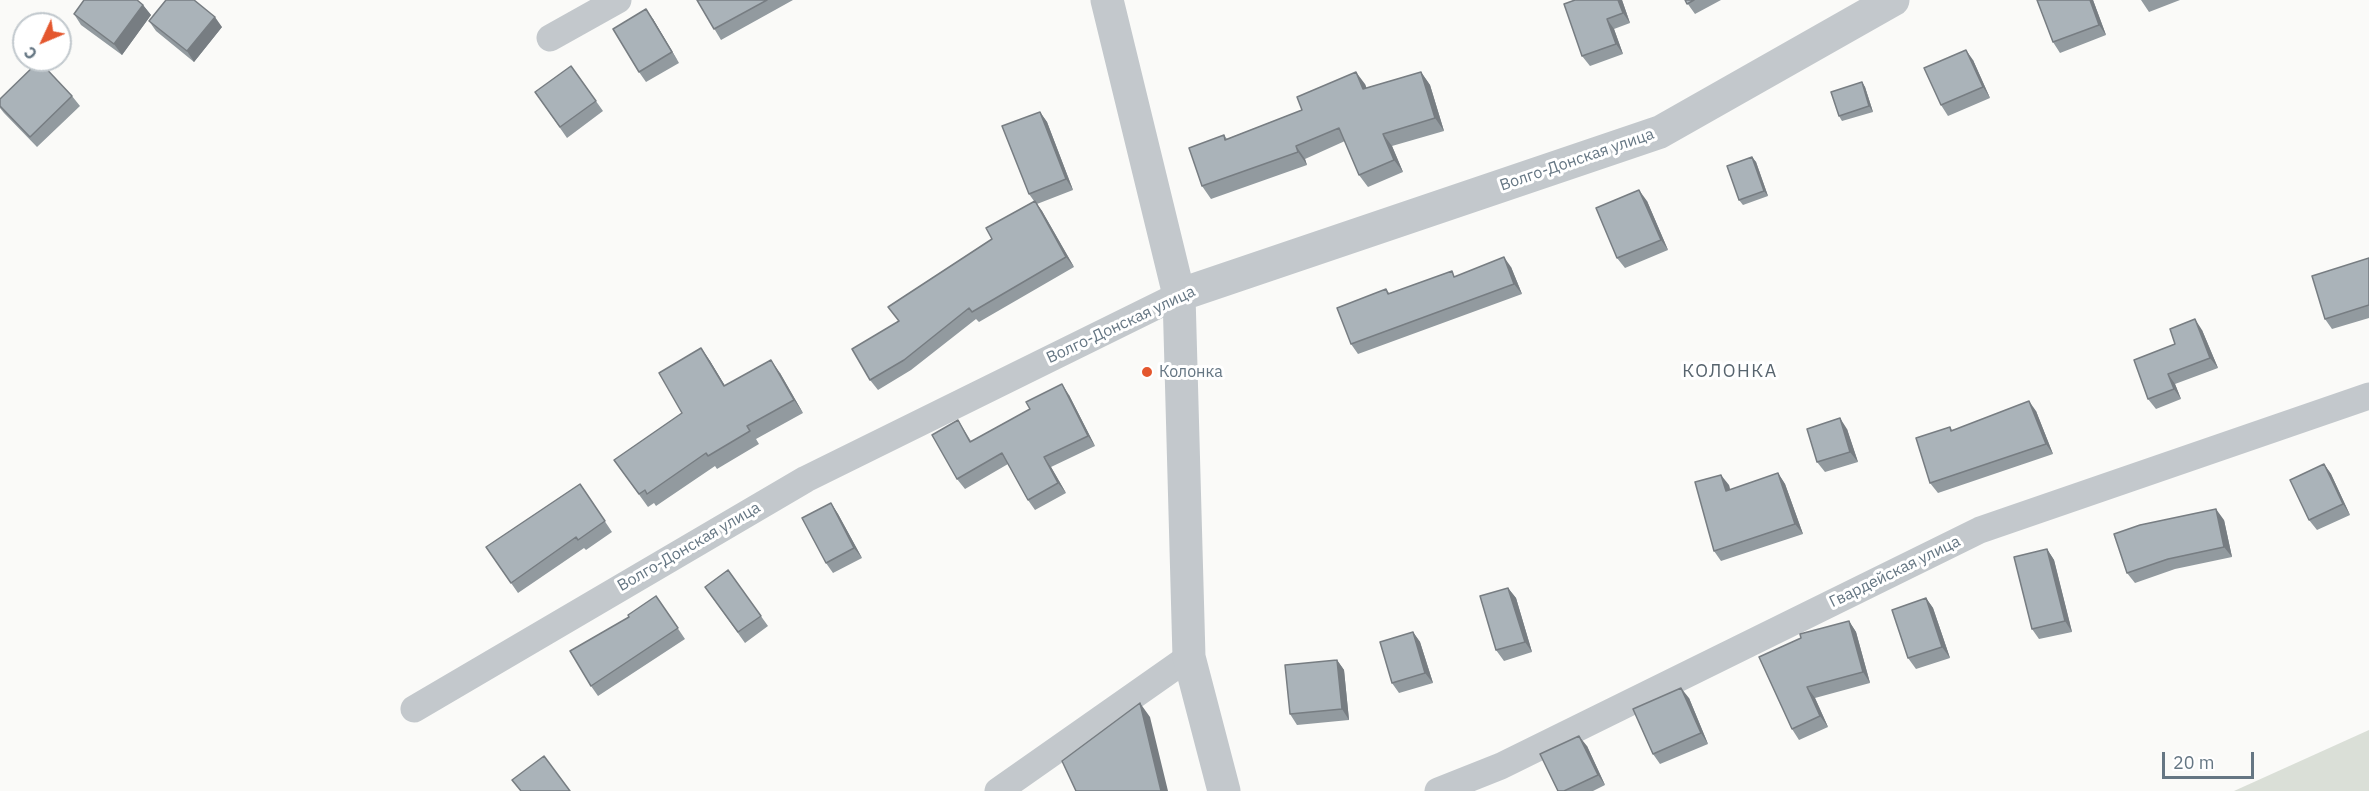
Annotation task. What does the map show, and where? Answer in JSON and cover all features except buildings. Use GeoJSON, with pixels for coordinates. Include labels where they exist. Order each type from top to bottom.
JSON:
{"type":"FeatureCollection","features":[{"type":"Feature","properties":{"kind":"street"},"geometry":{"type":"LineString","coordinates":[[550,38],[618,0]]}},
{"type":"Feature","properties":{"kind":"street"},"geometry":{"type":"LineString","coordinates":[[1107,0],[1179,295],[1189,657],[1224,791]]}},
{"type":"Feature","properties":{"kind":"street","name":"Волго-Донская улица"},"geometry":{"type":"LineString","coordinates":[[414,709],[806,479],[1179,295],[1660,132],[1893,0]]}},
{"type":"Feature","properties":{"kind":"street","name":"Гвардейская улица"},"geometry":{"type":"LineString","coordinates":[[1438,791],[1501,766],[1980,530],[2369,396]]}},
{"type":"Feature","properties":{"kind":"street"},"geometry":{"type":"LineString","coordinates":[[998,791],[1189,657]]}},
{"type":"Feature","properties":{"kind":"shaded area"},"geometry":{"type":"Polygon","coordinates":[[[2369,730],[2369,791],[2234,791],[2369,730]]]}},
{"type":"Feature","properties":{"kind":"place","name":"Колонка"},"geometry":{"type":"Point","coordinates":[1147,372]}},
{"type":"Feature","properties":{"kind":"district","name":"КОЛОНКА"},"geometry":{"type":"Point","coordinates":[1730,372]}}]}
